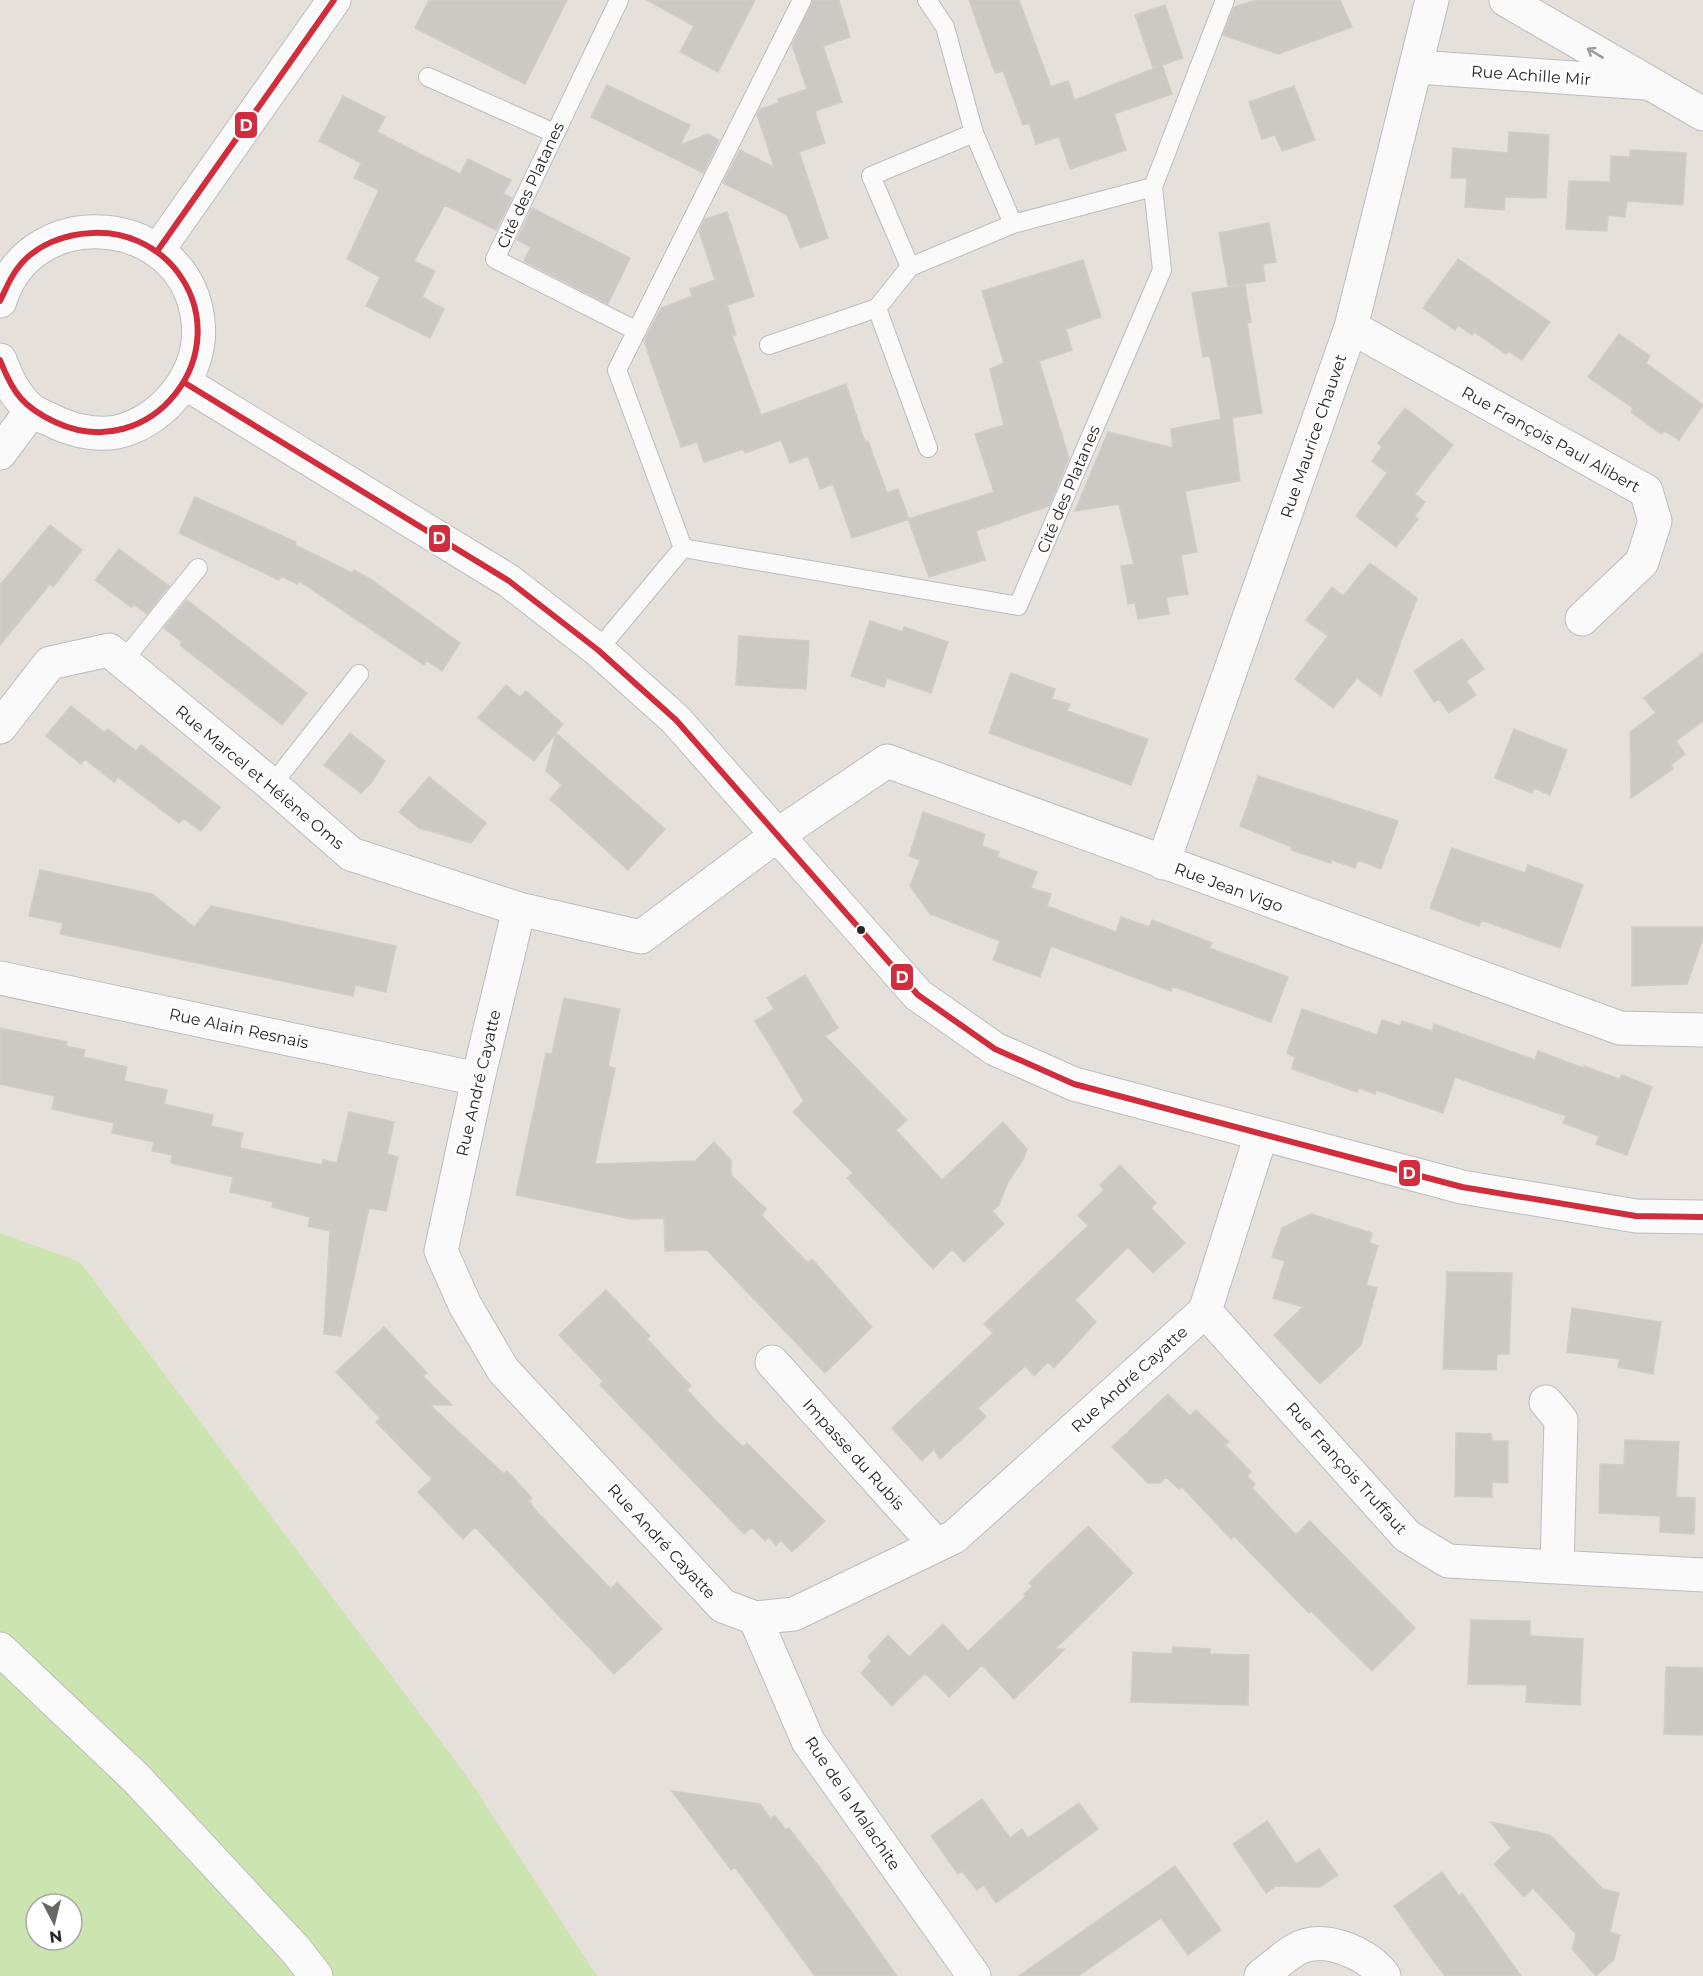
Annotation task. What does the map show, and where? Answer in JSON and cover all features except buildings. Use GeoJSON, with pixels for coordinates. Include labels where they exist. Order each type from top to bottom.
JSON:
{"type":"FeatureCollection","features":[{"type":"Feature","properties":{"kind":"street"},"geometry":{"type":"LineString","coordinates":[[158,250],[334,0]]}},
{"type":"Feature","properties":{"kind":"street","name":"Rue Maurice Chauvet"},"geometry":{"type":"LineString","coordinates":[[1163,863],[1351,327],[1432,0]]}},
{"type":"Feature","properties":{"kind":"street","name":"Rue Achille Mir"},"geometry":{"type":"LineString","coordinates":[[1506,0],[1645,83],[1703,114]]}},
{"type":"Feature","properties":{"kind":"street","name":"Rue Achille Mir"},"geometry":{"type":"LineString","coordinates":[[1417,67],[1645,83]]}},
{"type":"Feature","properties":{"kind":"street"},"geometry":{"type":"LineString","coordinates":[[0,360],[9,384],[32,411],[71,430],[116,432],[154,416],[185,384],[195,358],[198,321],[185,280],[158,250],[124,233],[78,231],[33,251],[1,292]]}},
{"type":"Feature","properties":{"kind":"street","name":"Rue François Paul Alibert"},"geometry":{"type":"LineString","coordinates":[[1351,327],[1646,491],[1655,521],[1642,562],[1582,619]]}},
{"type":"Feature","properties":{"kind":"street"},"geometry":{"type":"LineString","coordinates":[[185,384],[509,580],[598,650],[676,720],[918,995],[994,1049],[1074,1084],[1462,1187],[1636,1216],[1703,1217]]}},
{"type":"Feature","properties":{"kind":"street"},"geometry":{"type":"LineString","coordinates":[[0,453],[32,411]]}},
{"type":"Feature","properties":{"kind":"street","name":"Rue Marcel et Hélène Oms"},"geometry":{"type":"LineString","coordinates":[[0,727],[50,663],[109,650],[272,785],[351,854],[519,909],[641,937],[776,836]]}},
{"type":"Feature","properties":{"kind":"street","name":"Rue Jean Vigo"},"geometry":{"type":"LineString","coordinates":[[776,836],[887,761],[1620,1028],[1703,1030]]}},
{"type":"Feature","properties":{"kind":"street","name":"Rue André Cayatte"},"geometry":{"type":"LineString","coordinates":[[519,909],[477,1079],[441,1251],[465,1305],[503,1370],[723,1606],[755,1618],[794,1614],[954,1537],[1205,1311]]}},
{"type":"Feature","properties":{"kind":"street","name":"Rue Alain Resnais"},"geometry":{"type":"LineString","coordinates":[[0,978],[477,1079]]}},
{"type":"Feature","properties":{"kind":"street"},"geometry":{"type":"LineString","coordinates":[[1205,1311],[1261,1135]]}},
{"type":"Feature","properties":{"kind":"street","name":"Rue François Truffaut"},"geometry":{"type":"LineString","coordinates":[[1205,1311],[1407,1536],[1448,1561],[1703,1575]]}},
{"type":"Feature","properties":{"kind":"street","name":"Impasse du Rubis"},"geometry":{"type":"LineString","coordinates":[[772,1362],[936,1545]]}},
{"type":"Feature","properties":{"kind":"street"},"geometry":{"type":"LineString","coordinates":[[1546,1402],[1561,1420],[1557,1566]]}},
{"type":"Feature","properties":{"kind":"street","name":"Rue de la Malachite"},"geometry":{"type":"LineString","coordinates":[[755,1618],[808,1741],[974,1976]]}},
{"type":"Feature","properties":{"kind":"street"},"geometry":{"type":"LineString","coordinates":[[0,1649],[136,1779],[295,1948],[316,1976]]}},
{"type":"Feature","properties":{"kind":"street"},"geometry":{"type":"LineString","coordinates":[[1261,1976],[1304,1946],[1336,1945],[1374,1962],[1384,1976]]}},
{"type":"Feature","properties":{"kind":"lane","name":"Cité des Platanes"},"geometry":{"type":"LineString","coordinates":[[619,0],[495,259],[637,331]]}},
{"type":"Feature","properties":{"kind":"lane"},"geometry":{"type":"LineString","coordinates":[[598,650],[683,548],[617,370],[802,0]]}},
{"type":"Feature","properties":{"kind":"lane"},"geometry":{"type":"LineString","coordinates":[[927,0],[945,27],[974,133],[1013,224]]}},
{"type":"Feature","properties":{"kind":"lane"},"geometry":{"type":"LineString","coordinates":[[769,345],[877,308],[910,267],[1013,224],[1153,187],[1225,0]]}},
{"type":"Feature","properties":{"kind":"lane"},"geometry":{"type":"LineString","coordinates":[[428,77],[554,133]]}},
{"type":"Feature","properties":{"kind":"lane"},"geometry":{"type":"LineString","coordinates":[[910,267],[871,176],[974,133]]}},
{"type":"Feature","properties":{"kind":"lane","name":"Cité des Platanes"},"geometry":{"type":"LineString","coordinates":[[683,548],[1018,606],[1162,270],[1153,187]]}},
{"type":"Feature","properties":{"kind":"lane"},"geometry":{"type":"LineString","coordinates":[[877,308],[928,448]]}},
{"type":"Feature","properties":{"kind":"lane"},"geometry":{"type":"LineString","coordinates":[[123,662],[198,568]]}},
{"type":"Feature","properties":{"kind":"lane"},"geometry":{"type":"LineString","coordinates":[[272,785],[359,674]]}},
{"type":"Feature","properties":{"kind":"green space"},"geometry":{"type":"Polygon","coordinates":[[[0,1233],[80,1262],[466,1775],[597,1976],[0,1976],[0,1233]]]}},
{"type":"Feature","properties":{"kind":"transit line","name":"D"},"geometry":{"type":"LineString","coordinates":[[158,250],[334,0]]}},
{"type":"Feature","properties":{"kind":"transit line","name":"D"},"geometry":{"type":"LineString","coordinates":[[0,301],[17,269],[41,247],[82,234],[116,234],[149,247],[159,253],[176,270],[193,302],[198,335],[191,366],[176,394],[152,415],[123,429],[90,432],[55,422],[35,411],[20,398],[0,360]]}},
{"type":"Feature","properties":{"kind":"transit line","name":"D"},"geometry":{"type":"LineString","coordinates":[[185,383],[509,581],[598,650],[676,720],[918,995],[995,1049],[1074,1084],[1462,1187],[1636,1216],[1703,1217]]}}]}
